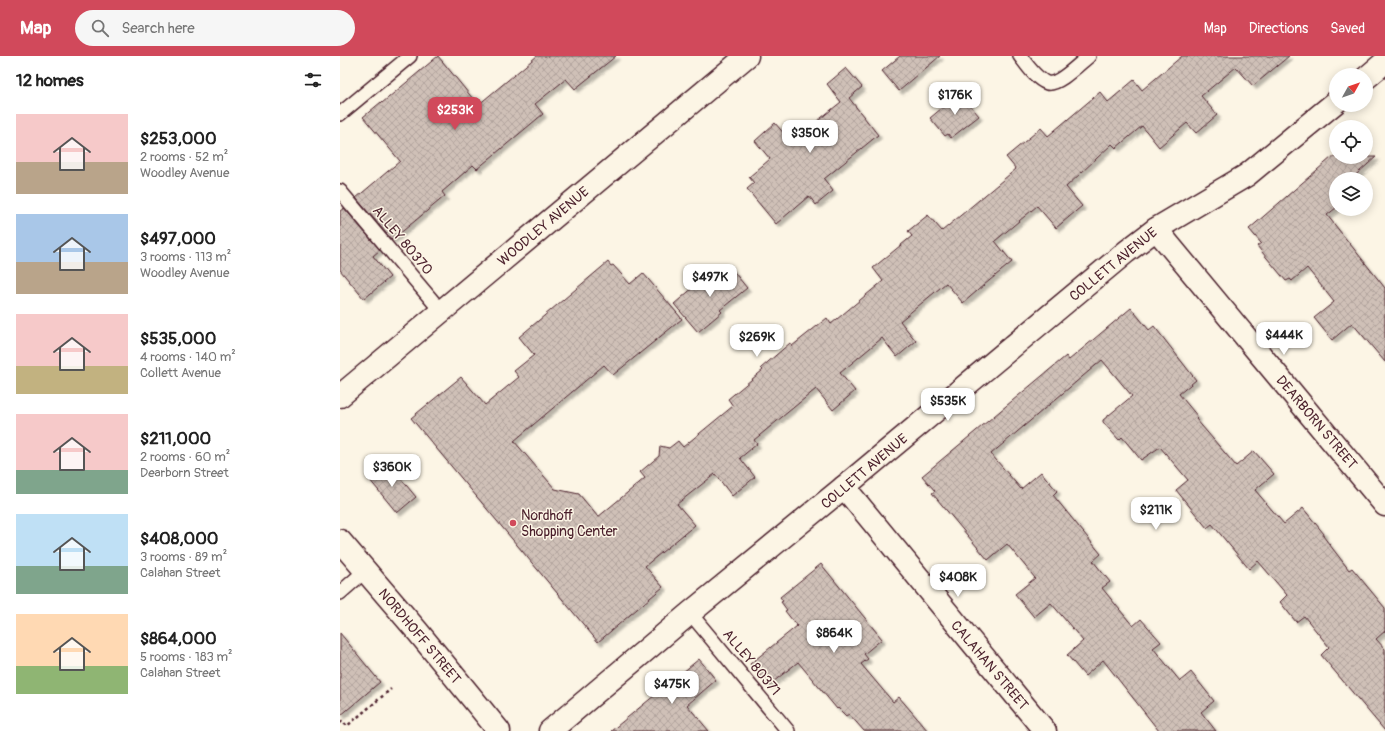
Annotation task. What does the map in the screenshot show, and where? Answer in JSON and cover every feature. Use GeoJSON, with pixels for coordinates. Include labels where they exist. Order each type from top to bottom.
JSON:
{"type":"FeatureCollection","features":[{"type":"Feature","properties":{"kind":"street","name":"WOODLEY AVENUE"},"geometry":{"type":"LineString","coordinates":[[340,396],[747,56]]}},
{"type":"Feature","properties":{"kind":"street"},"geometry":{"type":"LineString","coordinates":[[1373,72],[1385,62]]}},
{"type":"Feature","properties":{"kind":"street","name":"COLLETT AVENUE"},"geometry":{"type":"LineString","coordinates":[[550,731],[690,613],[1120,257],[1156,229],[1247,175],[1329,108]]}},
{"type":"Feature","properties":{"kind":"street","name":"DEARBORN STREET"},"geometry":{"type":"LineString","coordinates":[[1156,229],[1385,505]]}},
{"type":"Feature","properties":{"kind":"street","name":"CALAHAN STREET"},"geometry":{"type":"LineString","coordinates":[[844,487],[1045,731]]}},
{"type":"Feature","properties":{"kind":"street","name":"NORDHOFF STREET"},"geometry":{"type":"LineString","coordinates":[[340,542],[499,731]]}},
{"type":"Feature","properties":{"kind":"lane"},"geometry":{"type":"LineString","coordinates":[[340,114],[410,56]]}},
{"type":"Feature","properties":{"kind":"lane"},"geometry":{"type":"LineString","coordinates":[[1020,56],[1036,76],[1048,83],[1057,82],[1089,56]]}},
{"type":"Feature","properties":{"kind":"lane","name":"ALLEY 80370"},"geometry":{"type":"LineString","coordinates":[[340,190],[441,311]]}},
{"type":"Feature","properties":{"kind":"lane"},"geometry":{"type":"LineString","coordinates":[[340,593],[365,571]]}},
{"type":"Feature","properties":{"kind":"lane","name":"ALLEY 80371"},"geometry":{"type":"LineString","coordinates":[[690,613],[788,731]]}},
{"type":"Feature","properties":{"kind":"path"},"geometry":{"type":"LineString","coordinates":[[340,723],[342,721],[347,726],[392,688]]}},
{"type":"Feature","properties":{"kind":"building"},"geometry":{"type":"Polygon","coordinates":[[[438,56],[478,105],[537,56],[616,56],[575,89],[566,79],[535,104],[543,114],[477,169],[473,165],[442,192],[445,196],[392,240],[356,198],[400,161],[363,117],[438,56]]]}},
{"type":"Feature","properties":{"kind":"building"},"geometry":{"type":"Polygon","coordinates":[[[900,56],[940,56],[899,91],[882,71],[900,56]]]}},
{"type":"Feature","properties":{"kind":"building"},"geometry":{"type":"Polygon","coordinates":[[[1182,56],[1289,56],[1253,86],[1236,67],[1201,96],[1217,115],[1196,133],[1187,123],[1159,147],[1142,126],[1116,148],[1112,144],[1066,187],[1082,206],[1056,228],[1037,206],[995,241],[1012,262],[963,303],[946,283],[900,321],[916,341],[897,357],[882,338],[840,373],[855,391],[833,410],[816,389],[754,440],[757,444],[740,458],[755,477],[732,496],[715,474],[677,504],[695,525],[645,566],[663,587],[598,642],[411,418],[461,377],[485,405],[519,377],[514,371],[534,355],[519,337],[608,262],[611,266],[613,265],[630,284],[643,273],[682,319],[613,375],[604,365],[514,441],[555,489],[579,494],[598,517],[645,478],[640,472],[659,456],[660,446],[669,448],[678,441],[683,447],[733,406],[728,399],[763,370],[761,368],[790,343],[792,346],[827,318],[831,324],[883,281],[873,268],[912,236],[908,231],[928,215],[942,231],[1016,169],[1006,157],[1041,128],[1048,136],[1100,92],[1108,102],[1134,80],[1142,90],[1182,56]]]}},
{"type":"Feature","properties":{"kind":"building"},"geometry":{"type":"Polygon","coordinates":[[[846,68],[862,87],[849,98],[878,135],[824,179],[833,191],[816,205],[809,196],[776,224],[747,189],[754,183],[749,177],[770,159],[755,141],[775,123],[791,142],[841,102],[827,84],[846,68]]]}},
{"type":"Feature","properties":{"kind":"building"},"geometry":{"type":"Polygon","coordinates":[[[960,93],[979,116],[951,138],[948,134],[945,136],[930,118],[960,93]]]}},
{"type":"Feature","properties":{"kind":"building"},"geometry":{"type":"Polygon","coordinates":[[[1329,160],[1329,164],[1368,164],[1359,172],[1329,172],[1329,213],[1327,215],[1385,288],[1385,362],[1352,323],[1332,340],[1314,318],[1334,302],[1307,268],[1292,281],[1290,279],[1286,281],[1257,246],[1261,243],[1249,229],[1329,160]]]}},
{"type":"Feature","properties":{"kind":"building"},"geometry":{"type":"Polygon","coordinates":[[[344,208],[380,250],[373,256],[390,277],[364,299],[340,270],[340,211],[344,208]]]}},
{"type":"Feature","properties":{"kind":"building"},"geometry":{"type":"Polygon","coordinates":[[[730,267],[747,288],[720,310],[722,312],[698,332],[674,304],[716,268],[721,274],[730,267]]]}},
{"type":"Feature","properties":{"kind":"building"},"geometry":{"type":"Polygon","coordinates":[[[1131,308],[1149,330],[1154,326],[1196,380],[1179,394],[1198,417],[1196,419],[1236,466],[1254,451],[1274,474],[1255,490],[1284,524],[1303,508],[1324,534],[1323,536],[1349,570],[1352,568],[1385,608],[1385,631],[1376,639],[1385,649],[1385,731],[1321,655],[1329,647],[1304,616],[1296,622],[1280,602],[1287,595],[1258,561],[1249,569],[1212,524],[1207,528],[1176,490],[1188,480],[1160,447],[1141,460],[1122,437],[1119,440],[1103,422],[1103,420],[1132,396],[1102,360],[991,454],[1021,489],[1041,472],[1057,491],[1053,495],[1101,554],[1093,561],[1110,582],[1102,588],[1133,626],[1141,619],[1161,642],[1153,648],[1180,681],[1191,672],[1214,701],[1201,712],[1216,731],[1159,731],[1103,660],[1085,676],[1067,655],[1083,641],[1051,603],[1034,617],[1015,594],[1035,578],[1007,544],[988,560],[932,493],[935,491],[922,476],[1066,356],[1069,360],[1131,308]]]}},
{"type":"Feature","properties":{"kind":"building"},"geometry":{"type":"Polygon","coordinates":[[[388,463],[416,497],[397,513],[369,479],[388,463]]]}},
{"type":"Feature","properties":{"kind":"building"},"geometry":{"type":"Polygon","coordinates":[[[821,564],[882,639],[864,654],[868,659],[861,664],[893,702],[899,697],[928,731],[864,731],[849,714],[846,716],[838,708],[837,709],[798,662],[768,686],[750,664],[797,626],[785,611],[787,610],[781,602],[783,601],[780,597],[821,564]]]}},
{"type":"Feature","properties":{"kind":"building"},"geometry":{"type":"Polygon","coordinates":[[[340,633],[380,682],[340,716],[340,633]]]}},
{"type":"Feature","properties":{"kind":"building"},"geometry":{"type":"Polygon","coordinates":[[[699,659],[716,680],[687,705],[709,731],[611,731],[699,659]]]}},
{"type":"Feature","properties":{"kind":"place","name":"Nordhoff Shopping Center"},"geometry":{"type":"Point","coordinates":[513,523]}}]}
